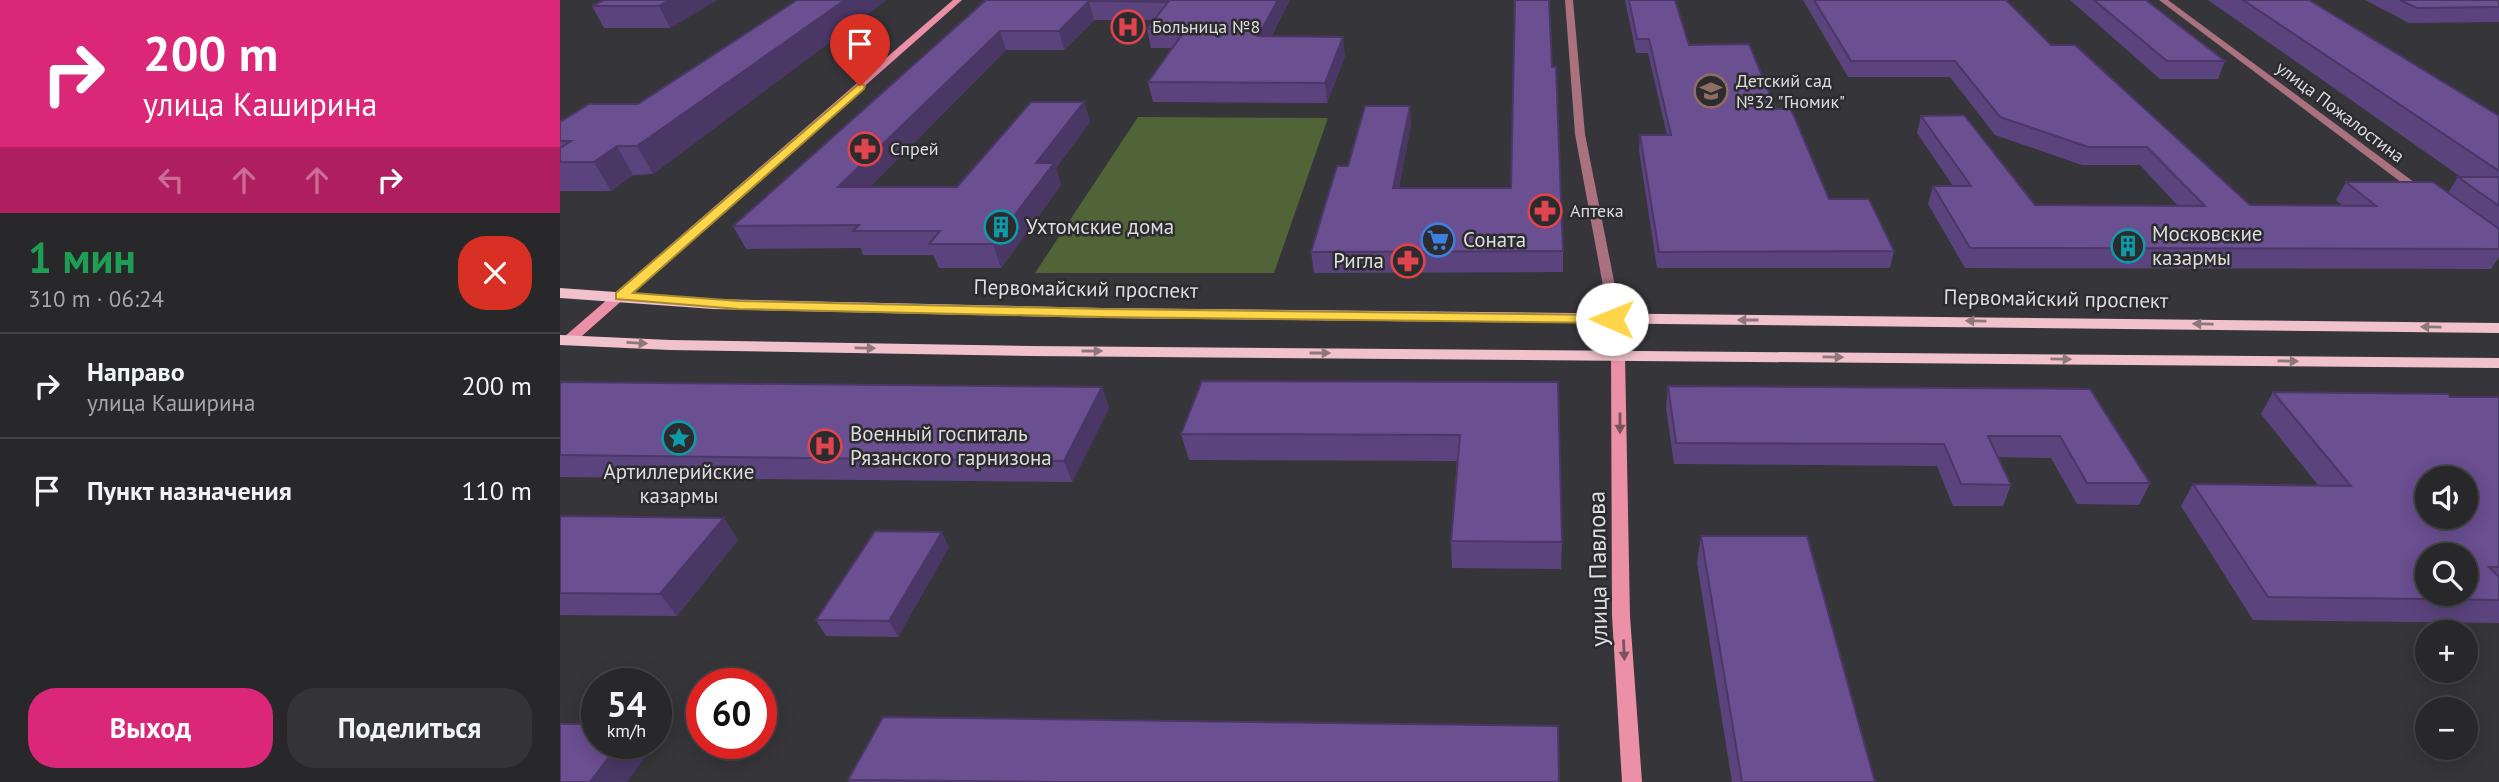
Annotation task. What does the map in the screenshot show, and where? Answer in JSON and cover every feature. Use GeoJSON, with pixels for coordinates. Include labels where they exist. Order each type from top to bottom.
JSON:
{"type":"FeatureCollection","features":[{"type":"Feature","properties":{"kind":"main road"},"geometry":{"type":"LineString","coordinates":[[565,340],[621,296],[958,0]]}},
{"type":"Feature","properties":{"kind":"main road","name":"Первомайский проспект"},"geometry":{"type":"LineString","coordinates":[[560,293],[739,305],[1102,313],[2499,328]]}},
{"type":"Feature","properties":{"kind":"main road"},"geometry":{"type":"LineString","coordinates":[[1612,319],[1618,355]]}},
{"type":"Feature","properties":{"kind":"main road"},"geometry":{"type":"LineString","coordinates":[[565,340],[670,345],[1003,351],[2499,363]]}},
{"type":"Feature","properties":{"kind":"main road","name":"улица Павлова"},"geometry":{"type":"LineString","coordinates":[[1618,355],[1622,616],[1632,782]]}},
{"type":"Feature","properties":{"kind":"street"},"geometry":{"type":"LineString","coordinates":[[1569,0],[1580,134],[1609,286],[1612,319]]}},
{"type":"Feature","properties":{"kind":"street","name":"улица Пожалостина"},"geometry":{"type":"LineString","coordinates":[[2163,0],[2434,201]]}},
{"type":"Feature","properties":{"kind":"green space"},"geometry":{"type":"Polygon","coordinates":[[[1138,117],[1328,118],[1274,273],[1035,273],[1138,117]]]}},
{"type":"Feature","properties":{"kind":"building"},"geometry":{"type":"Polygon","coordinates":[[[604,0],[670,0],[659,6],[592,6],[604,0]]]}},
{"type":"Feature","properties":{"kind":"building"},"geometry":{"type":"Polygon","coordinates":[[[797,0],[845,0],[637,146],[617,146],[594,162],[560,162],[560,148],[571,141],[560,141],[560,122],[589,104],[638,104],[797,0]]]}},
{"type":"Feature","properties":{"kind":"building"},"geometry":{"type":"Polygon","coordinates":[[[986,0],[1278,0],[1258,36],[1343,37],[1325,83],[1148,82],[1186,29],[1147,29],[1168,2],[1089,1],[1059,31],[1000,31],[838,187],[957,187],[1031,102],[1084,102],[1036,163],[1054,163],[993,244],[929,244],[940,231],[853,231],[859,225],[733,226],[986,0]]]}},
{"type":"Feature","properties":{"kind":"building"},"geometry":{"type":"Polygon","coordinates":[[[1515,0],[1549,0],[1552,67],[1556,67],[1563,251],[1311,252],[1337,166],[1348,166],[1365,106],[1410,106],[1393,188],[1511,188],[1515,0]]]}},
{"type":"Feature","properties":{"kind":"building"},"geometry":{"type":"Polygon","coordinates":[[[1629,0],[1675,0],[1689,45],[1749,44],[1776,109],[1791,109],[1829,199],[1869,199],[1894,251],[1659,252],[1640,135],[1671,135],[1649,39],[1637,39],[1629,0]]]}},
{"type":"Feature","properties":{"kind":"building"},"geometry":{"type":"Polygon","coordinates":[[[1814,0],[2006,0],[2051,45],[2075,45],[2250,205],[2376,206],[2346,182],[2433,182],[2499,229],[2499,249],[1970,248],[1933,186],[1971,186],[1921,116],[1964,115],[2035,205],[2205,206],[2147,147],[2088,147],[2000,117],[1955,61],[1851,61],[1814,0]]]}},
{"type":"Feature","properties":{"kind":"building"},"geometry":{"type":"Polygon","coordinates":[[[2094,0],[2146,0],[2225,61],[2167,61],[2094,0]]]}},
{"type":"Feature","properties":{"kind":"building"},"geometry":{"type":"Polygon","coordinates":[[[2243,0],[2309,0],[2499,116],[2499,171],[2243,0]]]}},
{"type":"Feature","properties":{"kind":"building"},"geometry":{"type":"Polygon","coordinates":[[[2400,0],[2499,0],[2499,7],[2417,8],[2400,0]]]}},
{"type":"Feature","properties":{"kind":"building"},"geometry":{"type":"Polygon","coordinates":[[[2458,177],[2499,177],[2499,206],[2458,177]]]}},
{"type":"Feature","properties":{"kind":"building"},"geometry":{"type":"Polygon","coordinates":[[[1202,381],[1558,382],[1562,542],[1451,541],[1460,435],[1181,434],[1202,381]]]}},
{"type":"Feature","properties":{"kind":"building","name":"Военный госпиталь Рязанского гарнизона"},"geometry":{"type":"Polygon","coordinates":[[[560,382],[1102,387],[1064,461],[560,455],[560,382]]]}},
{"type":"Feature","properties":{"kind":"building"},"geometry":{"type":"Polygon","coordinates":[[[1668,386],[2090,389],[2150,483],[2087,483],[2060,436],[1988,436],[2011,485],[1961,484],[1944,444],[1676,443],[1668,386]]]}},
{"type":"Feature","properties":{"kind":"building"},"geometry":{"type":"Polygon","coordinates":[[[2273,392],[2499,397],[2499,567],[2489,567],[2499,577],[2499,600],[2478,600],[2478,543],[2415,543],[2415,599],[2268,597],[2193,484],[2351,486],[2273,392]]]}},
{"type":"Feature","properties":{"kind":"building"},"geometry":{"type":"Polygon","coordinates":[[[560,516],[724,518],[660,594],[560,593],[560,516]]]}},
{"type":"Feature","properties":{"kind":"building"},"geometry":{"type":"Polygon","coordinates":[[[875,531],[942,532],[889,621],[816,620],[875,531]]]}},
{"type":"Feature","properties":{"kind":"building"},"geometry":{"type":"Polygon","coordinates":[[[1701,536],[1807,536],[1875,782],[1742,782],[1701,536]]]}},
{"type":"Feature","properties":{"kind":"building"},"geometry":{"type":"Polygon","coordinates":[[[883,717],[1558,726],[1559,782],[848,780],[883,717]]]}},
{"type":"Feature","properties":{"kind":"building"},"geometry":{"type":"Polygon","coordinates":[[[560,724],[581,724],[581,759],[608,759],[590,782],[560,782],[560,724]]]}},
{"type":"Feature","properties":{"kind":"place","name":"Больница №8"},"geometry":{"type":"Point","coordinates":[1128,27]}},
{"type":"Feature","properties":{"kind":"place","name":"Детский сад №32 \"Гномик\""},"geometry":{"type":"Point","coordinates":[1711,91]}},
{"type":"Feature","properties":{"kind":"place","name":"Спрей"},"geometry":{"type":"Point","coordinates":[865,149]}},
{"type":"Feature","properties":{"kind":"place","name":"Аптека"},"geometry":{"type":"Point","coordinates":[1545,211]}},
{"type":"Feature","properties":{"kind":"place","name":"Ухтомские дома"},"geometry":{"type":"Point","coordinates":[1001,227]}},
{"type":"Feature","properties":{"kind":"place","name":"Соната"},"geometry":{"type":"Point","coordinates":[1438,240]}},
{"type":"Feature","properties":{"kind":"place","name":"Московские казармы"},"geometry":{"type":"Point","coordinates":[2128,246]}},
{"type":"Feature","properties":{"kind":"place","name":"Ригла"},"geometry":{"type":"Point","coordinates":[1408,261]}},
{"type":"Feature","properties":{"kind":"place","name":"Артиллерийские казармы"},"geometry":{"type":"Point","coordinates":[679,438]}},
{"type":"Feature","properties":{"kind":"place","name":"Военный госпиталь Рязанского гарнизона"},"geometry":{"type":"Point","coordinates":[825,446]}},
{"type":"Feature","properties":{"kind":"route"},"geometry":{"type":"LineString","coordinates":[[860,86],[621,296],[739,305],[1102,313],[1612,319]]}}]}
